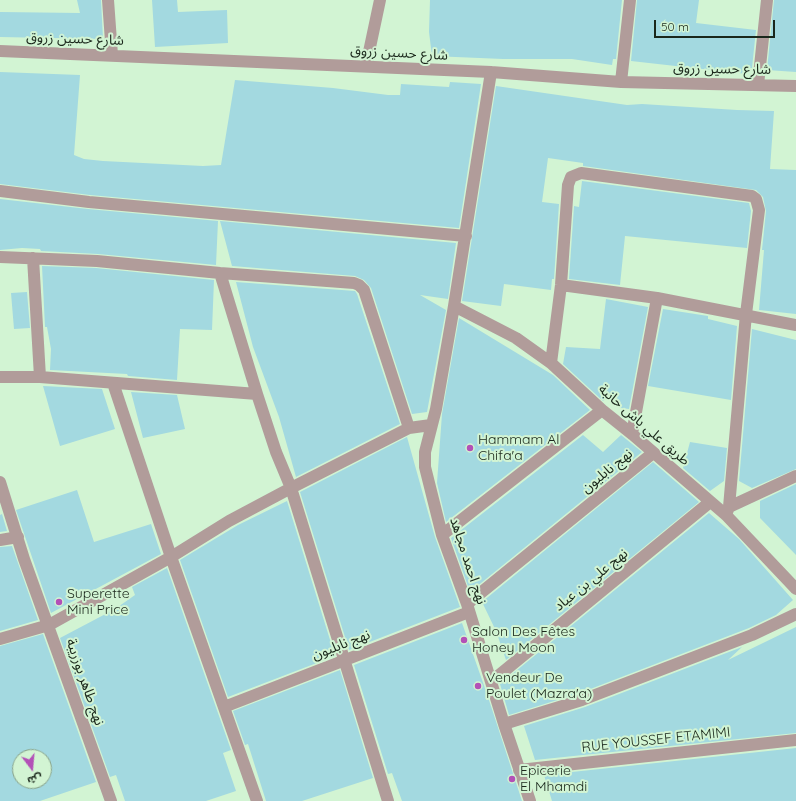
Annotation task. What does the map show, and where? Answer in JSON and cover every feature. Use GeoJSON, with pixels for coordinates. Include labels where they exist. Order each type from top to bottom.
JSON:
{"type":"FeatureCollection","features":[{"type":"Feature","properties":{"kind":"street"},"geometry":{"type":"LineString","coordinates":[[108,0],[112,55]]}},
{"type":"Feature","properties":{"kind":"street"},"geometry":{"type":"LineString","coordinates":[[366,66],[380,0]]}},
{"type":"Feature","properties":{"kind":"street"},"geometry":{"type":"LineString","coordinates":[[621,82],[630,0]]}},
{"type":"Feature","properties":{"kind":"street"},"geometry":{"type":"LineString","coordinates":[[758,85],[767,0]]}},
{"type":"Feature","properties":{"kind":"street","name":"شارع حسين زروق"},"geometry":{"type":"LineString","coordinates":[[0,51],[491,72],[621,82],[796,86]]}},
{"type":"Feature","properties":{"kind":"street","name":"نهج احمد مجاهد"},"geometry":{"type":"LineString","coordinates":[[491,72],[454,306],[436,409],[425,452],[425,467],[442,536],[468,608],[492,681],[504,724],[530,801]]}},
{"type":"Feature","properties":{"kind":"street"},"geometry":{"type":"LineString","coordinates":[[552,363],[561,285],[568,185],[570,177],[581,173],[752,196],[758,204],[759,210],[746,314],[728,511]]}},
{"type":"Feature","properties":{"kind":"street"},"geometry":{"type":"LineString","coordinates":[[0,191],[89,202],[466,236]]}},
{"type":"Feature","properties":{"kind":"street"},"geometry":{"type":"LineString","coordinates":[[0,257],[97,261],[220,273],[348,282],[359,285],[364,290],[409,428]]}},
{"type":"Feature","properties":{"kind":"street"},"geometry":{"type":"LineString","coordinates":[[33,258],[40,377]]}},
{"type":"Feature","properties":{"kind":"street"},"geometry":{"type":"LineString","coordinates":[[220,273],[276,452],[291,488],[388,801]]}},
{"type":"Feature","properties":{"kind":"street"},"geometry":{"type":"LineString","coordinates":[[561,285],[657,298],[746,314],[796,325]]}},
{"type":"Feature","properties":{"kind":"street"},"geometry":{"type":"LineString","coordinates":[[632,434],[657,298]]}},
{"type":"Feature","properties":{"kind":"street","name":"طريق علي باش حانبة"},"geometry":{"type":"LineString","coordinates":[[454,306],[516,338],[552,363],[602,410],[710,502],[728,511],[796,589]]}},
{"type":"Feature","properties":{"kind":"street"},"geometry":{"type":"LineString","coordinates":[[0,377],[40,377],[257,394]]}},
{"type":"Feature","properties":{"kind":"street"},"geometry":{"type":"LineString","coordinates":[[113,383],[171,557],[257,801]]}},
{"type":"Feature","properties":{"kind":"street"},"geometry":{"type":"LineString","coordinates":[[442,536],[602,410]]}},
{"type":"Feature","properties":{"kind":"street"},"geometry":{"type":"LineString","coordinates":[[0,639],[49,625],[171,557],[229,521],[291,488],[409,428],[431,425]]}},
{"type":"Feature","properties":{"kind":"street","name":"نهج نابليون"},"geometry":{"type":"LineString","coordinates":[[224,708],[468,608],[653,453]]}},
{"type":"Feature","properties":{"kind":"street"},"geometry":{"type":"LineString","coordinates":[[728,511],[796,476]]}},
{"type":"Feature","properties":{"kind":"street","name":"نهج طاهر بوزريبة"},"geometry":{"type":"LineString","coordinates":[[0,482],[111,801]]}},
{"type":"Feature","properties":{"kind":"street","name":"نهج علي بن عياد"},"geometry":{"type":"LineString","coordinates":[[492,681],[710,502]]}},
{"type":"Feature","properties":{"kind":"street"},"geometry":{"type":"LineString","coordinates":[[0,540],[18,537]]}},
{"type":"Feature","properties":{"kind":"street"},"geometry":{"type":"LineString","coordinates":[[504,724],[582,700],[752,635],[796,614]]}},
{"type":"Feature","properties":{"kind":"street","name":"RUE YOUSSEF ETAMIMI"},"geometry":{"type":"LineString","coordinates":[[519,770],[796,740]]}},
{"type":"Feature","properties":{"kind":"building"},"geometry":{"type":"Polygon","coordinates":[[[77,0],[101,0],[103,39],[0,37],[0,12],[80,13],[77,0]]]}},
{"type":"Feature","properties":{"kind":"building"},"geometry":{"type":"Polygon","coordinates":[[[152,0],[177,0],[178,12],[227,10],[228,43],[155,47],[152,0]]]}},
{"type":"Feature","properties":{"kind":"building"},"geometry":{"type":"Polygon","coordinates":[[[430,0],[622,0],[616,59],[613,59],[612,65],[572,59],[503,59],[432,56],[429,32],[430,0]]]}},
{"type":"Feature","properties":{"kind":"building"},"geometry":{"type":"Polygon","coordinates":[[[637,0],[699,0],[696,23],[756,30],[752,68],[747,68],[747,74],[631,61],[637,0]]]}},
{"type":"Feature","properties":{"kind":"building"},"geometry":{"type":"Polygon","coordinates":[[[774,0],[796,0],[796,72],[767,70],[774,0]]]}},
{"type":"Feature","properties":{"kind":"building"},"geometry":{"type":"Polygon","coordinates":[[[0,72],[80,75],[74,155],[84,159],[103,161],[203,166],[221,165],[235,80],[333,88],[388,95],[400,95],[401,84],[449,87],[450,82],[481,84],[459,228],[90,195],[0,184],[0,72]]]}},
{"type":"Feature","properties":{"kind":"building"},"geometry":{"type":"Polygon","coordinates":[[[496,86],[627,105],[642,104],[774,111],[770,169],[796,170],[796,314],[759,310],[764,250],[762,250],[766,211],[763,197],[756,190],[583,166],[583,163],[548,158],[542,202],[559,204],[554,279],[552,279],[551,290],[504,284],[501,306],[462,301],[496,86]]]}},
{"type":"Feature","properties":{"kind":"building"},"geometry":{"type":"Polygon","coordinates":[[[582,181],[749,203],[751,211],[747,248],[625,236],[620,285],[569,279],[574,206],[579,207],[582,181]]]}},
{"type":"Feature","properties":{"kind":"building"},"geometry":{"type":"Polygon","coordinates":[[[0,199],[218,221],[216,265],[98,254],[41,251],[40,249],[22,248],[0,250],[0,199]]]}},
{"type":"Feature","properties":{"kind":"building"},"geometry":{"type":"Polygon","coordinates":[[[220,221],[456,243],[448,299],[420,295],[446,310],[427,412],[412,414],[371,288],[364,280],[355,276],[232,266],[220,221]]]}},
{"type":"Feature","properties":{"kind":"building"},"geometry":{"type":"Polygon","coordinates":[[[42,266],[96,268],[214,280],[212,330],[180,329],[177,380],[128,376],[127,374],[50,370],[51,349],[47,327],[45,327],[42,266]]]}},
{"type":"Feature","properties":{"kind":"building"},"geometry":{"type":"Polygon","coordinates":[[[236,282],[355,291],[400,424],[296,477],[279,417],[253,347],[236,282]]]}},
{"type":"Feature","properties":{"kind":"building"},"geometry":{"type":"Polygon","coordinates":[[[27,292],[30,328],[14,329],[11,293],[27,292]]]}},
{"type":"Feature","properties":{"kind":"building"},"geometry":{"type":"Polygon","coordinates":[[[606,299],[648,307],[629,409],[621,408],[608,397],[603,401],[563,364],[566,347],[600,349],[606,299]]]}},
{"type":"Feature","properties":{"kind":"building"},"geometry":{"type":"Polygon","coordinates":[[[663,309],[708,316],[708,319],[737,326],[731,400],[648,386],[663,309]]]}},
{"type":"Feature","properties":{"kind":"building"},"geometry":{"type":"Polygon","coordinates":[[[459,318],[553,375],[590,410],[446,522],[437,483],[442,414],[459,318]]]}},
{"type":"Feature","properties":{"kind":"building"},"geometry":{"type":"Polygon","coordinates":[[[752,329],[796,340],[796,469],[752,488],[739,481],[752,329]]]}},
{"type":"Feature","properties":{"kind":"building"},"geometry":{"type":"Polygon","coordinates":[[[43,386],[102,389],[115,429],[60,446],[43,386]]]}},
{"type":"Feature","properties":{"kind":"building"},"geometry":{"type":"Polygon","coordinates":[[[131,392],[177,395],[185,429],[143,438],[131,392]]]}},
{"type":"Feature","properties":{"kind":"building"},"geometry":{"type":"Polygon","coordinates":[[[583,435],[603,452],[621,435],[642,452],[470,592],[451,538],[583,435]]]}},
{"type":"Feature","properties":{"kind":"building"},"geometry":{"type":"Polygon","coordinates":[[[407,437],[435,537],[460,607],[349,650],[300,492],[407,437]]]}},
{"type":"Feature","properties":{"kind":"building"},"geometry":{"type":"Polygon","coordinates":[[[690,442],[727,448],[724,481],[710,491],[683,468],[690,442]]]}},
{"type":"Feature","properties":{"kind":"building"},"geometry":{"type":"Polygon","coordinates":[[[653,462],[699,502],[506,660],[496,631],[483,604],[477,606],[653,462]]]}},
{"type":"Feature","properties":{"kind":"building"},"geometry":{"type":"Polygon","coordinates":[[[796,484],[796,555],[760,518],[760,501],[796,484]]]}},
{"type":"Feature","properties":{"kind":"building"},"geometry":{"type":"Polygon","coordinates":[[[77,490],[94,542],[151,524],[161,554],[51,613],[16,510],[77,490]]]}},
{"type":"Feature","properties":{"kind":"building"},"geometry":{"type":"Polygon","coordinates":[[[287,501],[335,656],[228,697],[180,560],[238,525],[287,501]]]}},
{"type":"Feature","properties":{"kind":"building"},"geometry":{"type":"Polygon","coordinates":[[[709,513],[739,539],[793,600],[776,615],[749,628],[580,693],[509,715],[500,684],[709,513]]]}},
{"type":"Feature","properties":{"kind":"building"},"geometry":{"type":"Polygon","coordinates":[[[2,514],[7,531],[0,532],[0,515],[2,514]]]}},
{"type":"Feature","properties":{"kind":"building"},"geometry":{"type":"Polygon","coordinates":[[[12,546],[38,620],[0,631],[0,547],[12,546]]]}},
{"type":"Feature","properties":{"kind":"building"},"geometry":{"type":"Polygon","coordinates":[[[167,568],[231,750],[223,753],[236,791],[206,801],[125,801],[116,775],[110,777],[60,638],[115,609],[135,595],[132,587],[167,568]]]}},
{"type":"Feature","properties":{"kind":"building"},"geometry":{"type":"Polygon","coordinates":[[[462,623],[522,801],[402,801],[392,773],[388,774],[354,665],[462,623]]]}},
{"type":"Feature","properties":{"kind":"building"},"geometry":{"type":"Polygon","coordinates":[[[796,627],[796,733],[535,760],[524,726],[585,707],[742,647],[728,660],[796,627]]]}},
{"type":"Feature","properties":{"kind":"building"},"geometry":{"type":"Polygon","coordinates":[[[43,634],[96,782],[40,801],[0,801],[0,646],[43,634]]]}},
{"type":"Feature","properties":{"kind":"building"},"geometry":{"type":"Polygon","coordinates":[[[340,670],[373,778],[302,801],[266,801],[248,744],[245,745],[233,711],[340,670]]]}},
{"type":"Feature","properties":{"kind":"building"},"geometry":{"type":"Polygon","coordinates":[[[796,748],[796,801],[552,801],[544,775],[796,748]]]}},
{"type":"Feature","properties":{"kind":"place","name":"Hammam Al Chifa'a"},"geometry":{"type":"Point","coordinates":[470,448]}},
{"type":"Feature","properties":{"kind":"place","name":"Superette Mini Price"},"geometry":{"type":"Point","coordinates":[59,602]}},
{"type":"Feature","properties":{"kind":"place","name":"Salon Des Fêtes Honey Moon"},"geometry":{"type":"Point","coordinates":[464,640]}},
{"type":"Feature","properties":{"kind":"place","name":"Vendeur De Poulet (Mazra'a)"},"geometry":{"type":"Point","coordinates":[478,686]}},
{"type":"Feature","properties":{"kind":"place","name":"Epicerie El Mhamdi"},"geometry":{"type":"Point","coordinates":[512,779]}}]}
